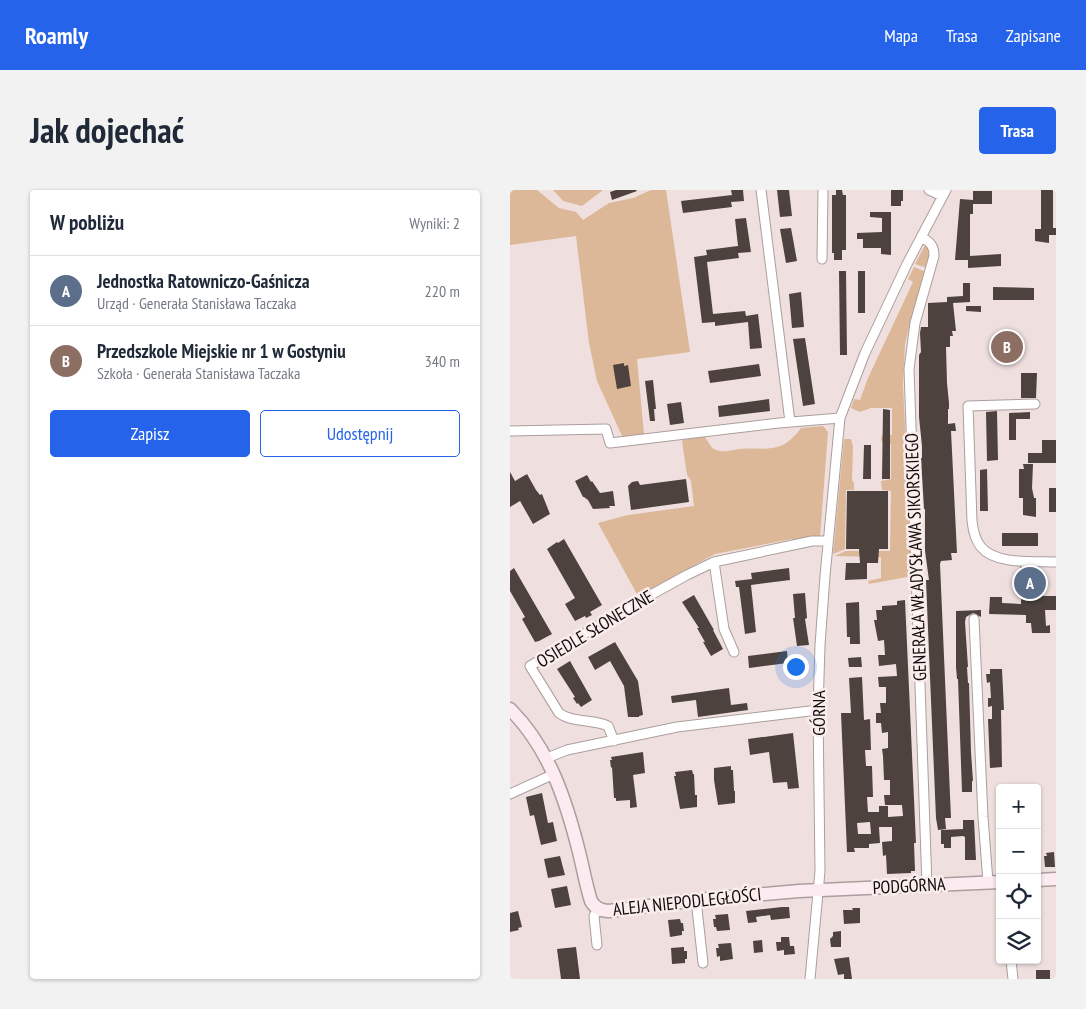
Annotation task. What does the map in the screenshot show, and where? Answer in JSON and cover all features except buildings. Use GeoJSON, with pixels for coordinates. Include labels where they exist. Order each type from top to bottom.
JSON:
{"type":"FeatureCollection","features":[{"type":"Feature","properties":{"kind":"street"},"geometry":{"type":"LineString","coordinates":[[762,190],[790,422]]}},
{"type":"Feature","properties":{"kind":"street"},"geometry":{"type":"LineString","coordinates":[[822,259],[823,190]]}},
{"type":"Feature","properties":{"kind":"street"},"geometry":{"type":"LineString","coordinates":[[510,431],[600,428],[606,429],[610,443],[840,418],[865,353],[944,193],[929,190]]}},
{"type":"Feature","properties":{"kind":"street","name":"GENERAŁA WŁADYSŁAWA SIKORSKIEGO"},"geometry":{"type":"LineString","coordinates":[[921,237],[934,247],[934,256],[915,323],[910,369],[927,886]]}},
{"type":"Feature","properties":{"kind":"street"},"geometry":{"type":"LineString","coordinates":[[1035,404],[968,406],[972,521],[974,534],[980,546],[989,554],[1004,559],[1056,562]]}},
{"type":"Feature","properties":{"kind":"street","name":"GÓRNA"},"geometry":{"type":"LineString","coordinates":[[810,979],[820,863],[818,710],[821,632],[840,418]]}},
{"type":"Feature","properties":{"kind":"street","name":"OSIEDLE SŁONECZNE"},"geometry":{"type":"LineString","coordinates":[[614,741],[608,726],[564,717],[559,713],[530,666],[646,598],[714,562],[828,540]]}},
{"type":"Feature","properties":{"kind":"street"},"geometry":{"type":"LineString","coordinates":[[714,562],[724,629],[734,652]]}},
{"type":"Feature","properties":{"kind":"street"},"geometry":{"type":"LineString","coordinates":[[974,619],[983,817],[994,882]]}},
{"type":"Feature","properties":{"kind":"street","name":"ALEJA NIEPODLEGŁOŚCI"},"geometry":{"type":"LineString","coordinates":[[510,709],[532,734],[547,758],[576,840],[590,898],[598,909],[609,911],[696,900],[818,890]]}},
{"type":"Feature","properties":{"kind":"street"},"geometry":{"type":"LineString","coordinates":[[547,758],[566,750],[677,727],[818,710]]}},
{"type":"Feature","properties":{"kind":"street"},"geometry":{"type":"LineString","coordinates":[[510,794],[554,774]]}},
{"type":"Feature","properties":{"kind":"street"},"geometry":{"type":"LineString","coordinates":[[1041,880],[1056,879]]}},
{"type":"Feature","properties":{"kind":"street","name":"PODGÓRNA"},"geometry":{"type":"LineString","coordinates":[[818,890],[994,882]]}},
{"type":"Feature","properties":{"kind":"street"},"geometry":{"type":"LineString","coordinates":[[696,900],[703,963]]}},
{"type":"Feature","properties":{"kind":"street"},"geometry":{"type":"LineString","coordinates":[[597,945],[594,916],[598,909]]}},
{"type":"Feature","properties":{"kind":"street"},"geometry":{"type":"LineString","coordinates":[[1011,964],[1013,979]]}},
{"type":"Feature","properties":{"kind":"shaded area"},"geometry":{"type":"Polygon","coordinates":[[[510,190],[537,190],[559,208],[576,212],[583,220],[609,203],[633,198],[651,190],[666,190],[690,352],[637,359],[644,434],[623,438],[597,381],[589,343],[576,236],[510,245],[510,190]]]}},
{"type":"Feature","properties":{"kind":"shaded area"},"geometry":{"type":"Polygon","coordinates":[[[553,190],[603,190],[582,206],[563,201],[553,190]]]}},
{"type":"Feature","properties":{"kind":"shaded area"},"geometry":{"type":"Polygon","coordinates":[[[925,245],[928,246],[930,255],[927,268],[915,264],[925,245]]]}},
{"type":"Feature","properties":{"kind":"shaded area"},"geometry":{"type":"Polygon","coordinates":[[[914,267],[926,272],[905,344],[903,385],[912,573],[907,577],[869,584],[868,581],[881,578],[881,557],[834,556],[846,551],[890,551],[891,491],[882,490],[881,481],[891,479],[891,444],[883,444],[881,439],[882,435],[892,435],[892,408],[871,408],[860,412],[851,408],[854,399],[860,400],[868,378],[913,282],[908,279],[914,267]]]}},
{"type":"Feature","properties":{"kind":"shaded area"},"geometry":{"type":"Polygon","coordinates":[[[823,426],[828,432],[820,537],[794,543],[792,539],[715,554],[638,596],[598,523],[628,515],[694,506],[691,481],[687,475],[682,441],[685,438],[704,436],[712,447],[722,451],[766,449],[780,446],[787,442],[801,428],[823,426]]]}},
{"type":"Feature","properties":{"kind":"shaded area"},"geometry":{"type":"Polygon","coordinates":[[[844,439],[851,439],[853,446],[852,480],[854,490],[846,490],[845,549],[833,554],[844,439]]]}},
{"type":"Feature","properties":{"kind":"place","name":"Przedszkole Miejskie nr 1 w Gostyniu"},"geometry":{"type":"Point","coordinates":[1007,347]}},
{"type":"Feature","properties":{"kind":"place","name":"Jednostka Ratowniczo-Gaśnicza"},"geometry":{"type":"Point","coordinates":[1030,583]}}]}
